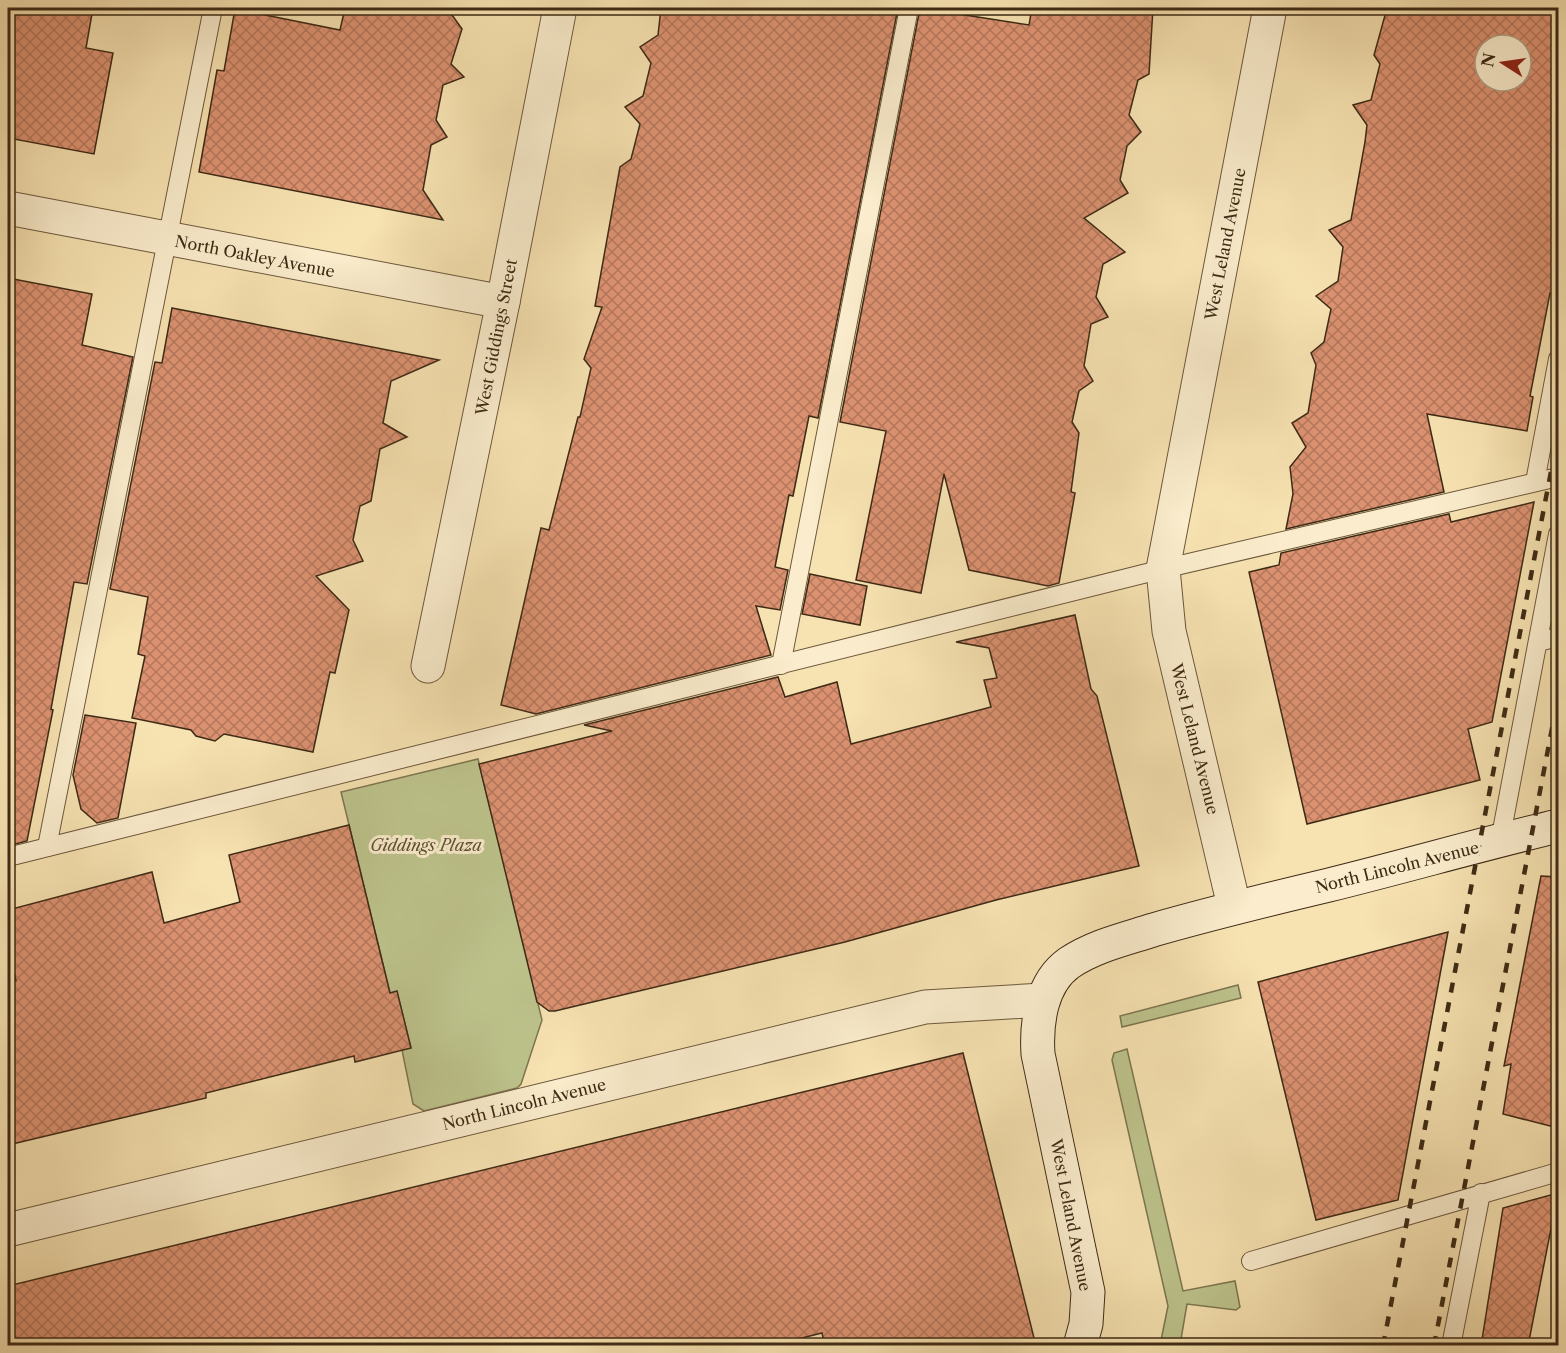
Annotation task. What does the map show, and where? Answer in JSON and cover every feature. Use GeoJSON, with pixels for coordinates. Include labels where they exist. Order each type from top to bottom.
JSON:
{"type":"FeatureCollection","features":[{"type":"Feature","properties":{"kind":"street","name":"West Giddings Street"},"geometry":{"type":"LineString","coordinates":[[428,666],[503,302],[560,8]]}},
{"type":"Feature","properties":{"kind":"street","name":"West Leland Avenue"},"geometry":{"type":"LineString","coordinates":[[1080,1346],[1086,1324],[1088,1292],[1038,1054],[1036,1035],[1043,1000],[1062,971],[1083,956],[1113,942],[1234,906],[1169,631],[1163,569],[1270,8]]}},
{"type":"Feature","properties":{"kind":"street","name":"North Oakley Avenue"},"geometry":{"type":"LineString","coordinates":[[8,207],[503,302]]}},
{"type":"Feature","properties":{"kind":"street","name":"North Lincoln Avenue"},"geometry":{"type":"LineString","coordinates":[[1234,906],[1558,826]]}},
{"type":"Feature","properties":{"kind":"street","name":"North Lincoln Avenue"},"geometry":{"type":"LineString","coordinates":[[8,1230],[925,1007],[1043,1000]]}},
{"type":"Feature","properties":{"kind":"lane"},"geometry":{"type":"LineString","coordinates":[[47,848],[213,8]]}},
{"type":"Feature","properties":{"kind":"lane"},"geometry":{"type":"LineString","coordinates":[[781,665],[909,8]]}},
{"type":"Feature","properties":{"kind":"lane"},"geometry":{"type":"LineString","coordinates":[[1535,482],[1558,359]]}},
{"type":"Feature","properties":{"kind":"lane"},"geometry":{"type":"LineString","coordinates":[[8,857],[1163,569],[1558,477]]}},
{"type":"Feature","properties":{"kind":"lane"},"geometry":{"type":"LineString","coordinates":[[1500,842],[1558,534]]}},
{"type":"Feature","properties":{"kind":"lane"},"geometry":{"type":"LineString","coordinates":[[1538,642],[1558,637]]}},
{"type":"Feature","properties":{"kind":"lane"},"geometry":{"type":"LineString","coordinates":[[1251,1261],[1558,1172]]}},
{"type":"Feature","properties":{"kind":"lane"},"geometry":{"type":"LineString","coordinates":[[1451,1346],[1481,1193]]}},
{"type":"Feature","properties":{"kind":"green space","name":"Giddings Plaza"},"geometry":{"type":"Polygon","coordinates":[[[478,759],[542,1020],[521,1084],[517,1088],[424,1111],[413,1104],[402,1050],[411,1048],[397,992],[390,993],[341,792],[478,759]]]}},
{"type":"Feature","properties":{"kind":"green space"},"geometry":{"type":"Polygon","coordinates":[[[1238,985],[1241,998],[1122,1027],[1120,1016],[1238,985]]]}},
{"type":"Feature","properties":{"kind":"green space"},"geometry":{"type":"Polygon","coordinates":[[[1127,1049],[1183,1291],[1235,1281],[1240,1307],[1236,1310],[1187,1304],[1180,1345],[1160,1345],[1168,1306],[1112,1060],[1114,1053],[1127,1049]]]}},
{"type":"Feature","properties":{"kind":"building"},"geometry":{"type":"Polygon","coordinates":[[[8,8],[93,8],[86,48],[113,53],[94,154],[8,138],[8,8]]]}},
{"type":"Feature","properties":{"kind":"building"},"geometry":{"type":"Polygon","coordinates":[[[345,8],[447,8],[462,29],[451,64],[464,77],[443,85],[436,120],[447,137],[431,145],[423,190],[443,220],[199,172],[217,70],[224,71],[235,9],[340,30],[345,8]]]}},
{"type":"Feature","properties":{"kind":"building"},"geometry":{"type":"Polygon","coordinates":[[[661,8],[898,8],[818,418],[809,416],[793,496],[789,495],[775,567],[788,570],[780,610],[756,606],[771,655],[536,714],[501,705],[541,528],[549,530],[591,368],[584,359],[602,307],[595,306],[620,167],[631,159],[640,124],[625,107],[643,96],[651,63],[640,47],[658,35],[661,8]]]}},
{"type":"Feature","properties":{"kind":"building"},"geometry":{"type":"Polygon","coordinates":[[[920,8],[1029,25],[1032,8],[1153,8],[1149,74],[1138,80],[1129,115],[1141,132],[1127,146],[1120,180],[1128,193],[1084,218],[1125,252],[1103,264],[1096,297],[1108,317],[1091,324],[1084,366],[1093,381],[1079,391],[1072,422],[1079,433],[1071,492],[1075,493],[1059,583],[1048,586],[969,570],[944,474],[921,593],[856,580],[886,431],[840,422],[920,8]]]}},
{"type":"Feature","properties":{"kind":"building"},"geometry":{"type":"Polygon","coordinates":[[[1387,8],[1558,8],[1558,269],[1554,294],[1550,293],[1530,396],[1533,397],[1527,431],[1427,414],[1444,492],[1286,529],[1293,494],[1290,467],[1306,447],[1292,423],[1308,413],[1316,365],[1311,353],[1324,342],[1331,309],[1316,296],[1338,281],[1343,247],[1329,230],[1351,220],[1365,142],[1367,125],[1353,105],[1371,100],[1380,64],[1374,55],[1387,8]]]}},
{"type":"Feature","properties":{"kind":"building"},"geometry":{"type":"Polygon","coordinates":[[[8,278],[92,294],[82,345],[133,357],[87,584],[74,582],[51,709],[53,710],[27,841],[8,846],[8,278]]]}},
{"type":"Feature","properties":{"kind":"building"},"geometry":{"type":"Polygon","coordinates":[[[172,308],[439,360],[391,381],[383,423],[407,437],[380,449],[371,501],[360,506],[353,540],[363,561],[316,576],[349,610],[335,673],[330,672],[313,752],[224,734],[215,741],[196,736],[191,730],[132,718],[145,656],[138,654],[148,597],[110,589],[155,362],[162,363],[172,308]]]}},
{"type":"Feature","properties":{"kind":"building"},"geometry":{"type":"Polygon","coordinates":[[[1534,502],[1492,722],[1468,729],[1480,780],[1307,824],[1249,572],[1279,565],[1281,553],[1449,514],[1451,522],[1534,502]]]}},
{"type":"Feature","properties":{"kind":"building"},"geometry":{"type":"Polygon","coordinates":[[[810,574],[867,586],[860,625],[802,614],[810,574]]]}},
{"type":"Feature","properties":{"kind":"building"},"geometry":{"type":"Polygon","coordinates":[[[1075,615],[1091,689],[1097,696],[1139,866],[996,900],[845,942],[555,1011],[549,1011],[537,1002],[479,764],[612,731],[584,725],[778,677],[785,697],[837,682],[851,744],[991,707],[984,680],[997,678],[989,648],[956,642],[1075,615]]]}},
{"type":"Feature","properties":{"kind":"building"},"geometry":{"type":"Polygon","coordinates":[[[85,715],[136,723],[118,818],[97,823],[81,809],[73,775],[85,715]]]}},
{"type":"Feature","properties":{"kind":"building"},"geometry":{"type":"Polygon","coordinates":[[[349,825],[390,993],[397,991],[411,1048],[355,1062],[354,1056],[206,1093],[206,1098],[8,1145],[8,983],[16,981],[8,943],[8,910],[152,872],[164,923],[240,902],[229,855],[349,825]]]}},
{"type":"Feature","properties":{"kind":"building"},"geometry":{"type":"Polygon","coordinates":[[[1541,876],[1558,877],[1558,1128],[1503,1114],[1511,1064],[1504,1066],[1541,876]]]}},
{"type":"Feature","properties":{"kind":"building"},"geometry":{"type":"Polygon","coordinates":[[[1448,932],[1398,1200],[1316,1220],[1258,982],[1448,932]]]}},
{"type":"Feature","properties":{"kind":"building"},"geometry":{"type":"Polygon","coordinates":[[[963,1053],[1036,1346],[825,1346],[822,1333],[770,1346],[8,1346],[8,1286],[963,1053]]]}},
{"type":"Feature","properties":{"kind":"building"},"geometry":{"type":"Polygon","coordinates":[[[1558,1193],[1528,1346],[1481,1346],[1503,1208],[1558,1193]]]}},
{"type":"Feature","properties":{"kind":"railway"},"geometry":{"type":"LineString","coordinates":[[1383,1346],[1558,435]]}},
{"type":"Feature","properties":{"kind":"railway"},"geometry":{"type":"LineString","coordinates":[[1434,1346],[1558,697]]}}]}
